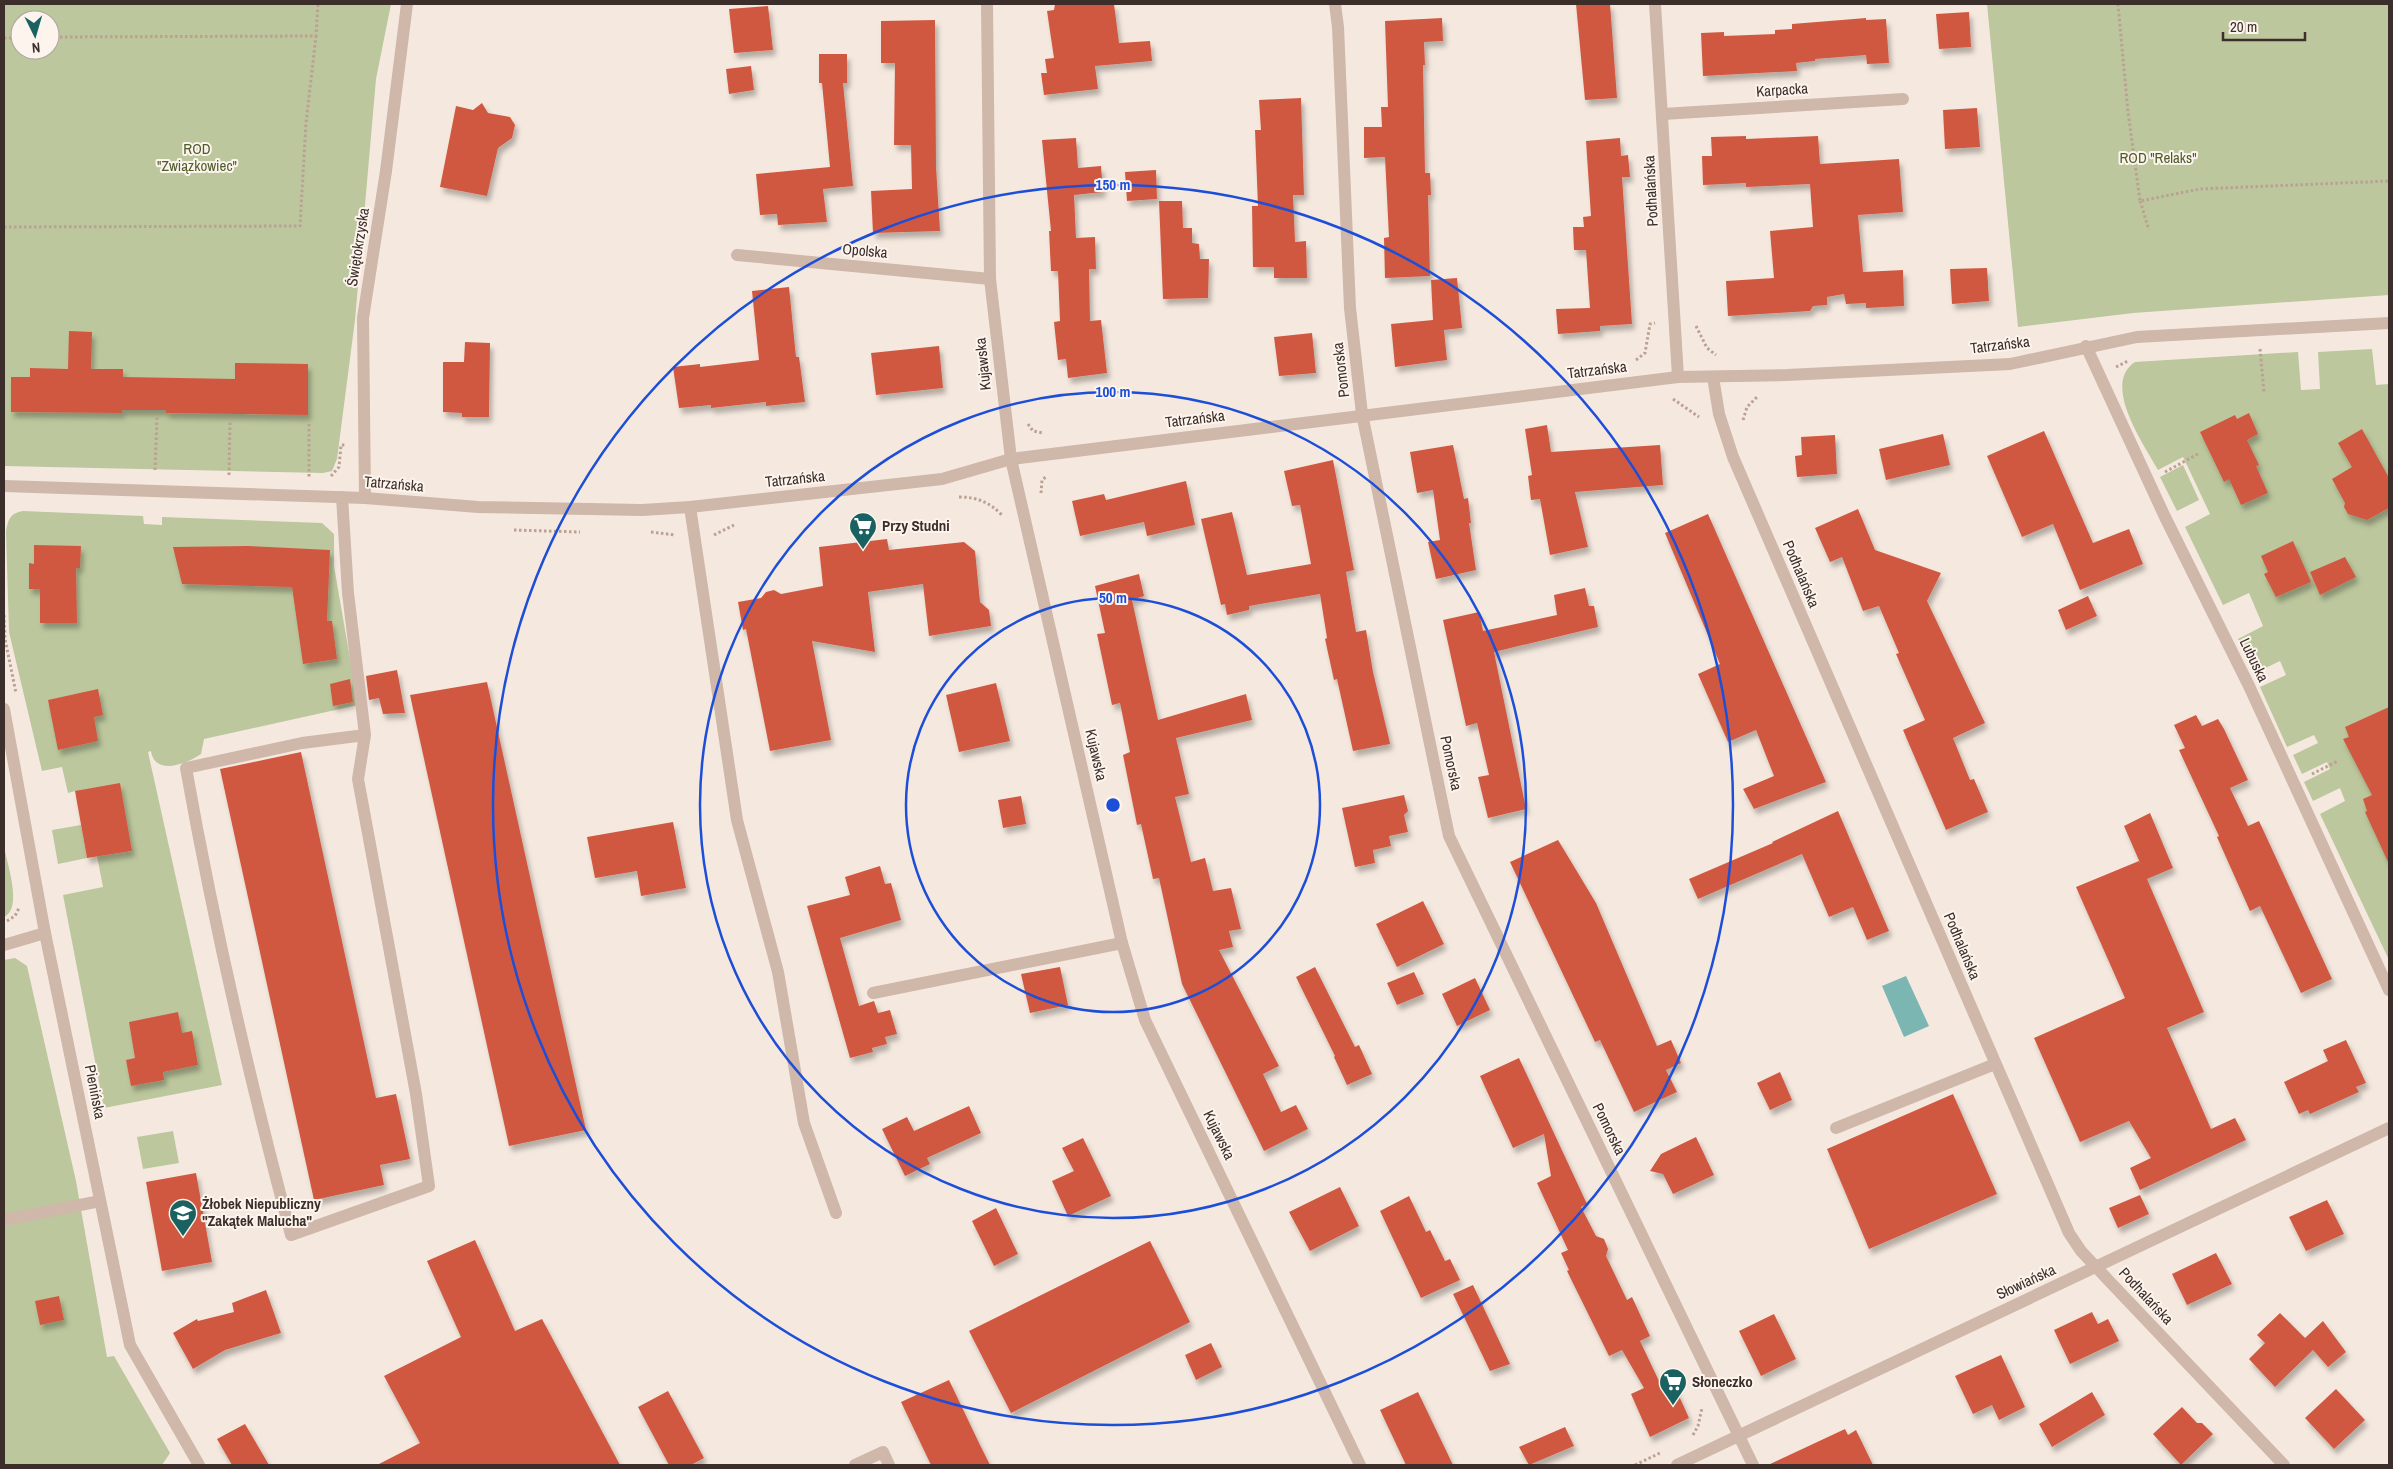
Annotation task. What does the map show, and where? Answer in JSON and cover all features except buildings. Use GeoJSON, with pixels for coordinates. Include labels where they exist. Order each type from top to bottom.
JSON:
{"type":"FeatureCollection","features":[{"type":"Feature","properties":{"kind":"street","name":"Świętokrzyska"},"geometry":{"type":"LineString","coordinates":[[365,498],[363,318],[386,171],[407,4]]}},
{"type":"Feature","properties":{"kind":"street","name":"Kujawska"},"geometry":{"type":"LineString","coordinates":[[987,4],[990,279],[1011,458],[1122,943],[1145,1020],[1360,1465]]}},
{"type":"Feature","properties":{"kind":"street","name":"Pomorska"},"geometry":{"type":"LineString","coordinates":[[1335,4],[1338,27],[1350,308],[1362,414],[1449,836],[1753,1465]]}},
{"type":"Feature","properties":{"kind":"street","name":"Podhalańska"},"geometry":{"type":"LineString","coordinates":[[1656,4],[1678,377]]}},
{"type":"Feature","properties":{"kind":"street","name":"Karpacka"},"geometry":{"type":"LineString","coordinates":[[1663,114],[1903,99]]}},
{"type":"Feature","properties":{"kind":"street","name":"Opolska"},"geometry":{"type":"LineString","coordinates":[[737,255],[990,279]]}},
{"type":"Feature","properties":{"kind":"street","name":"Tatrzańska"},"geometry":{"type":"LineString","coordinates":[[4,486],[365,498],[478,507],[642,510],[690,507],[942,479],[1011,458],[1678,377],[2010,364],[2086,346],[2137,337],[2389,322]]}},
{"type":"Feature","properties":{"kind":"street","name":"Lubuska"},"geometry":{"type":"LineString","coordinates":[[2086,346],[2249,686],[2389,990]]}},
{"type":"Feature","properties":{"kind":"street","name":"Podhalańska"},"geometry":{"type":"LineString","coordinates":[[1712,377],[1719,414],[1733,457],[2069,1233],[2081,1251],[2284,1465]]}},
{"type":"Feature","properties":{"kind":"street"},"geometry":{"type":"LineString","coordinates":[[342,497],[348,593],[365,735],[358,779],[416,1094],[429,1186],[291,1235],[233,1006],[200,851],[186,768],[302,743],[365,735]]}},
{"type":"Feature","properties":{"kind":"street"},"geometry":{"type":"LineString","coordinates":[[690,507],[737,820],[778,972],[804,1123],[836,1213]]}},
{"type":"Feature","properties":{"kind":"street","name":"Pienińska"},"geometry":{"type":"LineString","coordinates":[[4,709],[45,932],[130,1345],[199,1465]]}},
{"type":"Feature","properties":{"kind":"street"},"geometry":{"type":"LineString","coordinates":[[4,944],[45,932]]}},
{"type":"Feature","properties":{"kind":"street"},"geometry":{"type":"LineString","coordinates":[[874,994],[1122,943]]}},
{"type":"Feature","properties":{"kind":"street"},"geometry":{"type":"LineString","coordinates":[[1836,1128],[1995,1064]]}},
{"type":"Feature","properties":{"kind":"street","name":"Słowiańska"},"geometry":{"type":"LineString","coordinates":[[1677,1465],[2389,1128]]}},
{"type":"Feature","properties":{"kind":"street"},"geometry":{"type":"LineString","coordinates":[[4,1220],[100,1201]]}},
{"type":"Feature","properties":{"kind":"street"},"geometry":{"type":"LineString","coordinates":[[855,1465],[882,1452],[889,1465]]}},
{"type":"Feature","properties":{"kind":"path"},"geometry":{"type":"LineString","coordinates":[[4,227],[300,226],[306,123],[318,4]]}},
{"type":"Feature","properties":{"kind":"path"},"geometry":{"type":"LineString","coordinates":[[2118,4],[2128,112],[2140,201],[2149,230]]}},
{"type":"Feature","properties":{"kind":"path"},"geometry":{"type":"LineString","coordinates":[[60,37],[316,36]]}},
{"type":"Feature","properties":{"kind":"path"},"geometry":{"type":"LineString","coordinates":[[2140,201],[2200,189],[2389,181]]}},
{"type":"Feature","properties":{"kind":"path"},"geometry":{"type":"LineString","coordinates":[[1634,362],[1645,353],[1650,324],[1694,321],[1707,348],[1717,356]]}},
{"type":"Feature","properties":{"kind":"path"},"geometry":{"type":"LineString","coordinates":[[2260,349],[2264,392]]}},
{"type":"Feature","properties":{"kind":"path"},"geometry":{"type":"LineString","coordinates":[[155,473],[157,417]]}},
{"type":"Feature","properties":{"kind":"path"},"geometry":{"type":"LineString","coordinates":[[1006,422],[1026,420],[1033,431],[1050,434]]}},
{"type":"Feature","properties":{"kind":"path"},"geometry":{"type":"LineString","coordinates":[[229,476],[230,422]]}},
{"type":"Feature","properties":{"kind":"path"},"geometry":{"type":"LineString","coordinates":[[309,424],[309,478]]}},
{"type":"Feature","properties":{"kind":"path"},"geometry":{"type":"LineString","coordinates":[[327,478],[336,472],[339,466],[341,445],[363,446]]}},
{"type":"Feature","properties":{"kind":"path"},"geometry":{"type":"LineString","coordinates":[[2149,480],[2198,454]]}},
{"type":"Feature","properties":{"kind":"path"},"geometry":{"type":"LineString","coordinates":[[150,473],[164,474]]}},
{"type":"Feature","properties":{"kind":"path"},"geometry":{"type":"LineString","coordinates":[[222,475],[237,476]]}},
{"type":"Feature","properties":{"kind":"path"},"geometry":{"type":"LineString","coordinates":[[300,478],[318,478]]}},
{"type":"Feature","properties":{"kind":"path"},"geometry":{"type":"LineString","coordinates":[[2294,783],[2338,761]]}},
{"type":"Feature","properties":{"kind":"green space","name":"ROD \"Związkowiec\""},"geometry":{"type":"Polygon","coordinates":[[[4,4],[391,4],[376,79],[355,320],[337,459],[332,471],[323,473],[4,466],[4,4]]]}},
{"type":"Feature","properties":{"kind":"green space","name":"ROD \"Relaks\""},"geometry":{"type":"Polygon","coordinates":[[[1987,4],[2389,4],[2389,295],[2133,313],[2018,327],[1987,4]]]}},
{"type":"Feature","properties":{"kind":"green space"},"geometry":{"type":"Polygon","coordinates":[[[2372,349],[2376,385],[2389,384],[2389,960],[2320,814],[2345,801],[2340,788],[2313,801],[2304,782],[2330,769],[2327,762],[2302,774],[2293,755],[2318,743],[2314,735],[2287,747],[2260,687],[2286,675],[2280,661],[2255,673],[2238,639],[2263,626],[2249,593],[2223,605],[2185,527],[2210,514],[2183,457],[2158,470],[2128,414],[2122,384],[2126,372],[2135,362],[2298,352],[2301,390],[2320,389],[2318,352],[2372,349]]]}},
{"type":"Feature","properties":{"kind":"green space"},"geometry":{"type":"Polygon","coordinates":[[[2183,465],[2199,500],[2177,511],[2160,477],[2183,465]]]}},
{"type":"Feature","properties":{"kind":"green space"},"geometry":{"type":"Polygon","coordinates":[[[23,511],[143,516],[144,524],[162,525],[162,517],[322,523],[334,534],[334,566],[358,705],[204,739],[201,754],[173,766],[159,764],[154,759],[151,751],[148,752],[222,1085],[104,1108],[63,895],[103,887],[97,856],[132,851],[75,791],[68,793],[62,767],[42,771],[9,632],[6,532],[12,515],[23,511]]]}},
{"type":"Feature","properties":{"kind":"green space"},"geometry":{"type":"Polygon","coordinates":[[[81,825],[87,858],[58,864],[52,830],[81,825]]]}},
{"type":"Feature","properties":{"kind":"green space"},"geometry":{"type":"Polygon","coordinates":[[[4,847],[13,896],[10,912],[4,917],[4,847]]]}},
{"type":"Feature","properties":{"kind":"green space"},"geometry":{"type":"Polygon","coordinates":[[[15,958],[27,966],[76,1181],[107,1357],[114,1356],[170,1453],[162,1465],[4,1465],[4,960],[15,958]]]}},
{"type":"Feature","properties":{"kind":"green space"},"geometry":{"type":"Polygon","coordinates":[[[173,1131],[179,1163],[143,1169],[137,1137],[173,1131]]]}},
{"type":"Feature","properties":{"kind":"water"},"geometry":{"type":"Polygon","coordinates":[[[1906,976],[1929,1026],[1904,1037],[1882,986],[1906,976]]]}},
{"type":"Feature","properties":{"kind":"place","name":"Przy Studni"},"geometry":{"type":"Point","coordinates":[863,550]}},
{"type":"Feature","properties":{"kind":"place","name":"Żłobek Niepubliczny \"Zakątek Malucha\""},"geometry":{"type":"Point","coordinates":[183,1237]}},
{"type":"Feature","properties":{"kind":"place","name":"Słoneczko"},"geometry":{"type":"Point","coordinates":[1673,1406]}}]}
